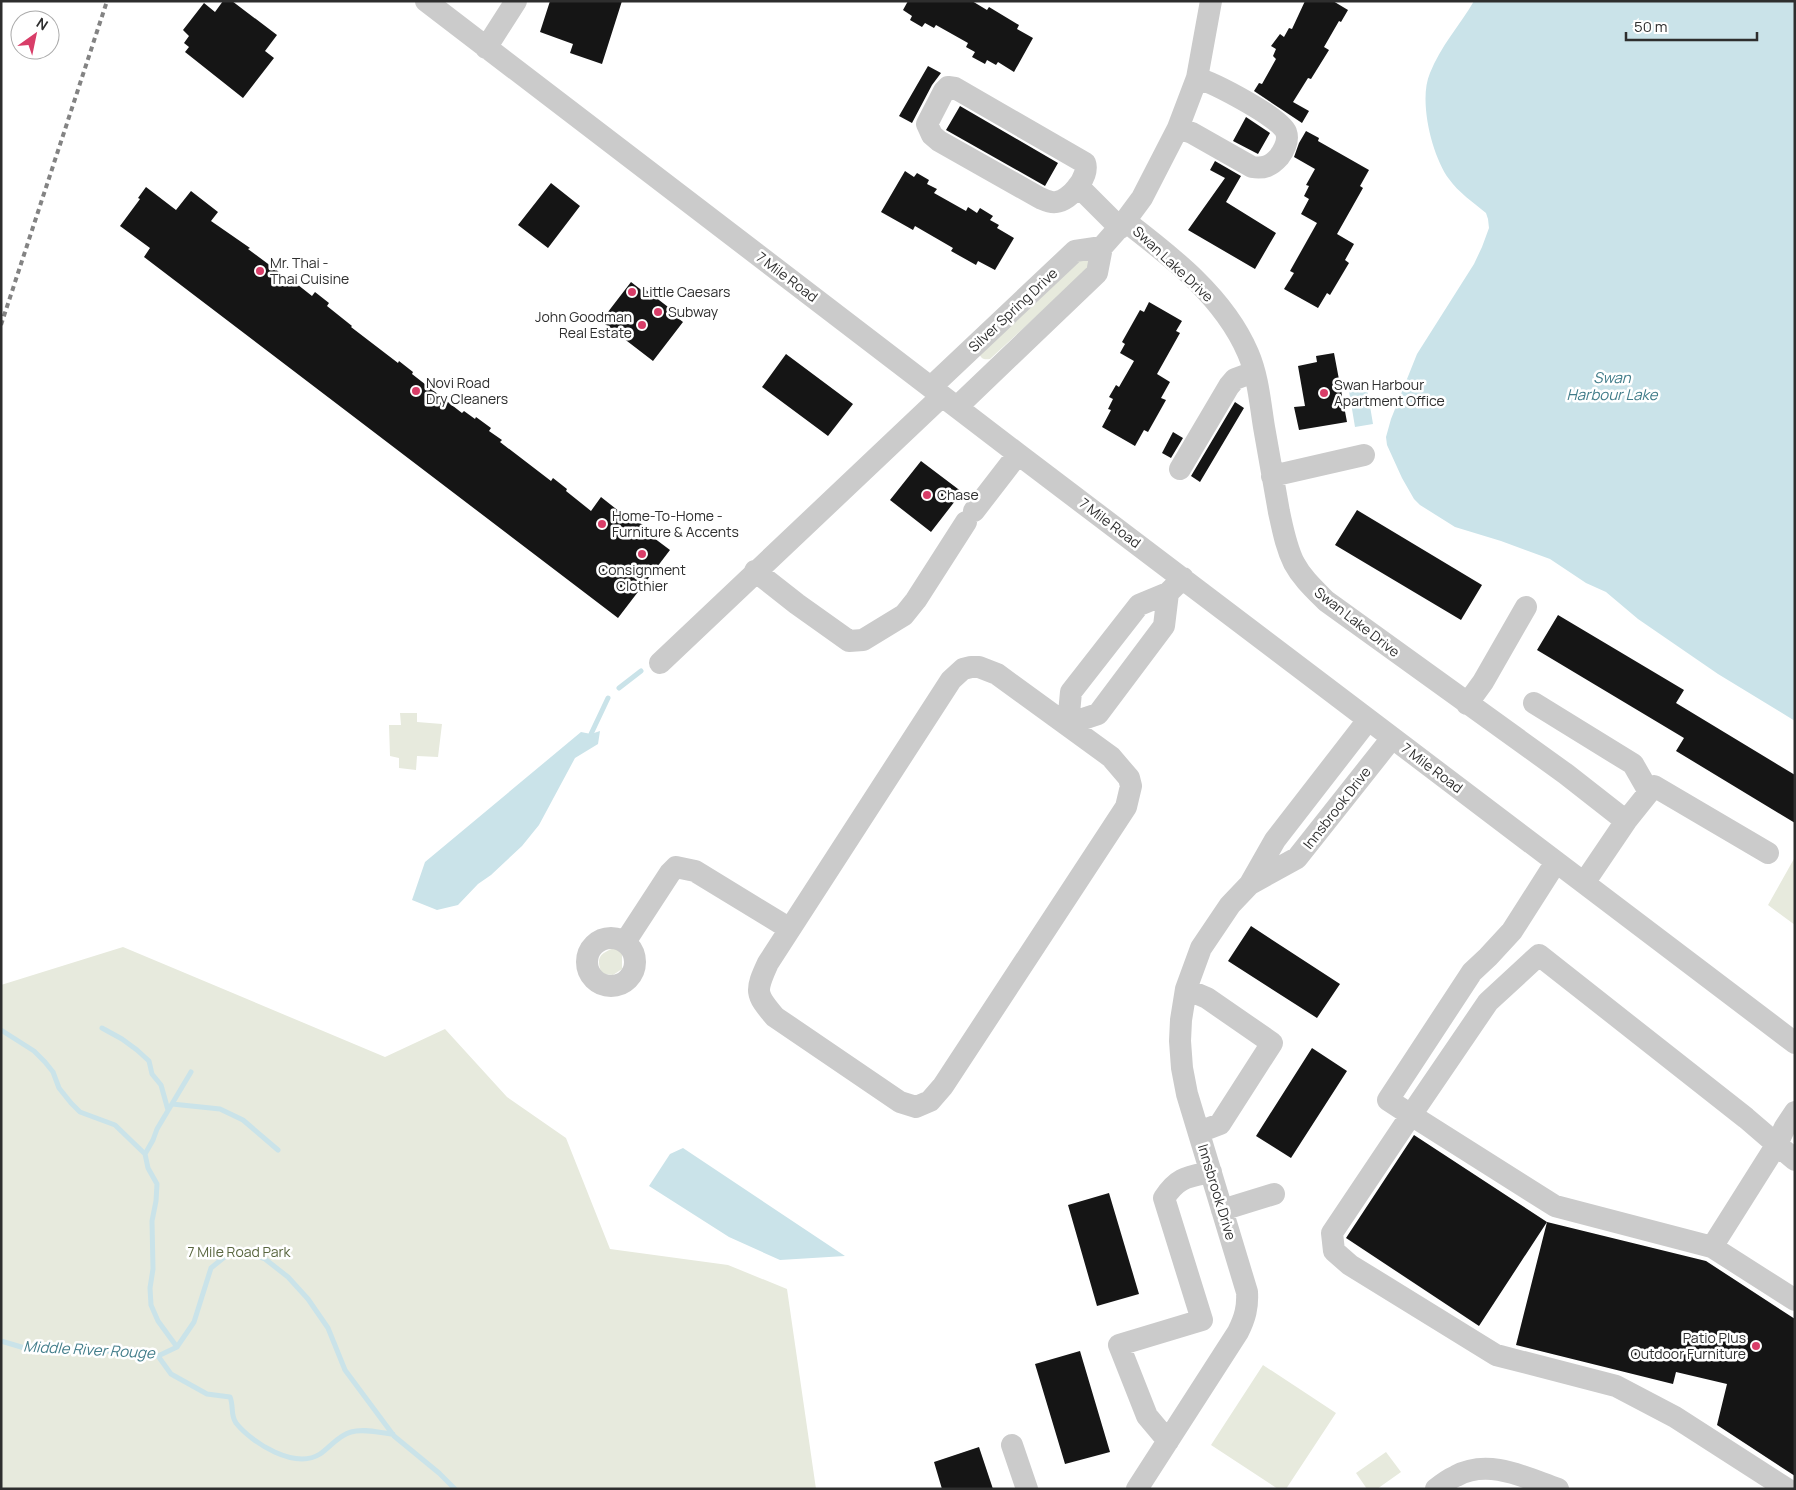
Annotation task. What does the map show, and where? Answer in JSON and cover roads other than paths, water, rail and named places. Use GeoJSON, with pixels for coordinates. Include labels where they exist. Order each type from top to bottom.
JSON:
{"type":"FeatureCollection","features":[{"type":"Feature","properties":{"kind":"street","name":"7 Mile Road"},"geometry":{"type":"LineString","coordinates":[[426,1],[448,8],[486,48],[1018,454],[1176,585],[1368,720],[1795,1043]]}},
{"type":"Feature","properties":{"kind":"street"},"geometry":{"type":"LineString","coordinates":[[486,48],[516,1]]}},
{"type":"Feature","properties":{"kind":"street"},"geometry":{"type":"LineString","coordinates":[[660,663],[943,397],[1097,273],[1102,246],[1122,225],[1142,198],[1178,128],[1197,78],[1211,1]]}},
{"type":"Feature","properties":{"kind":"street"},"geometry":{"type":"LineString","coordinates":[[1178,128],[1192,133],[1252,167],[1258,168],[1269,166],[1281,154],[1286,145],[1287,135],[1277,121],[1223,89],[1197,78]]}},
{"type":"Feature","properties":{"kind":"street"},"geometry":{"type":"LineString","coordinates":[[946,88],[955,88],[1085,163],[1086,172],[1078,186],[1064,200],[1049,202],[932,135],[927,124],[946,88]]}},
{"type":"Feature","properties":{"kind":"street","name":"Swan Lake Drive"},"geometry":{"type":"LineString","coordinates":[[1078,186],[1122,225],[1173,260],[1203,288],[1223,312],[1240,339],[1248,353],[1254,372],[1286,543],[1295,564],[1308,584],[1326,601],[1566,774],[1626,821]]}},
{"type":"Feature","properties":{"kind":"street","name":"Silver Spring Drive"},"geometry":{"type":"LineString","coordinates":[[943,397],[1075,252],[1102,246]]}},
{"type":"Feature","properties":{"kind":"street"},"geometry":{"type":"LineString","coordinates":[[1180,469],[1229,386],[1235,379],[1254,372]]}},
{"type":"Feature","properties":{"kind":"street"},"geometry":{"type":"LineString","coordinates":[[756,571],[797,604],[849,641],[863,640],[904,615],[916,600],[970,516],[1018,454]]}},
{"type":"Feature","properties":{"kind":"street"},"geometry":{"type":"LineString","coordinates":[[1272,476],[1364,454]]}},
{"type":"Feature","properties":{"kind":"street"},"geometry":{"type":"LineString","coordinates":[[1068,724],[1071,692],[1139,605],[1176,585]]}},
{"type":"Feature","properties":{"kind":"street"},"geometry":{"type":"LineString","coordinates":[[1068,724],[1098,714],[1164,626],[1176,585]]}},
{"type":"Feature","properties":{"kind":"street"},"geometry":{"type":"LineString","coordinates":[[1467,704],[1483,682],[1526,607]]}},
{"type":"Feature","properties":{"kind":"street"},"geometry":{"type":"LineString","coordinates":[[979,667],[997,674],[1068,724],[1111,757],[1129,778],[1131,786],[1126,807],[943,1086],[930,1101],[916,1107],[900,1102],[776,1017],[760,1000],[759,984],[768,963],[952,680],[963,669],[979,667]]}},
{"type":"Feature","properties":{"kind":"street"},"geometry":{"type":"LineString","coordinates":[[1534,703],[1632,764],[1649,792]]}},
{"type":"Feature","properties":{"kind":"street","name":"Innsbrook Drive"},"geometry":{"type":"LineString","coordinates":[[1137,1489],[1238,1332],[1247,1311],[1247,1292],[1187,1094],[1182,1068],[1180,1027],[1186,988],[1197,957],[1210,932],[1230,905],[1250,884],[1275,840],[1368,720]]}},
{"type":"Feature","properties":{"kind":"street","name":"Innsbrook Drive"},"geometry":{"type":"LineString","coordinates":[[1250,884],[1297,858],[1392,738]]}},
{"type":"Feature","properties":{"kind":"street"},"geometry":{"type":"LineString","coordinates":[[1584,883],[1626,821],[1654,786],[1768,853]]}},
{"type":"Feature","properties":{"kind":"street"},"geometry":{"type":"LineString","coordinates":[[1556,862],[1512,931],[1472,972],[1388,1100],[1554,1206],[1712,1247],[1795,1300]]}},
{"type":"Feature","properties":{"kind":"street"},"geometry":{"type":"LineString","coordinates":[[625,942],[670,873],[676,867],[695,870],[790,929]]}},
{"type":"Feature","properties":{"kind":"street"},"geometry":{"type":"LineString","coordinates":[[1787,1489],[1675,1417],[1616,1386],[1496,1355],[1350,1265],[1334,1251],[1332,1234],[1488,1002],[1539,955],[1795,1160]]}},
{"type":"Feature","properties":{"kind":"street"},"geometry":{"type":"LineString","coordinates":[[1186,988],[1207,998],[1272,1043],[1220,1124],[1199,1132]]}},
{"type":"Feature","properties":{"kind":"street"},"geometry":{"type":"LineString","coordinates":[[1712,1247],[1795,1112]]}},
{"type":"Feature","properties":{"kind":"street"},"geometry":{"type":"LineString","coordinates":[[1168,1441],[1147,1416],[1120,1345],[1202,1320],[1164,1198],[1170,1188],[1183,1178],[1211,1172]]}},
{"type":"Feature","properties":{"kind":"street"},"geometry":{"type":"LineString","coordinates":[[1222,1210],[1274,1194]]}},
{"type":"Feature","properties":{"kind":"street"},"geometry":{"type":"LineString","coordinates":[[1012,1445],[1027,1489]]}},
{"type":"Feature","properties":{"kind":"street"},"geometry":{"type":"LineString","coordinates":[[1436,1489],[1456,1475],[1478,1479],[1492,1468],[1558,1489]]}},
{"type":"Feature","properties":{"kind":"water","name":"Swan Harbour Lake"},"geometry":{"type":"Polygon","coordinates":[[[1474,1],[1795,1],[1795,721],[1718,674],[1638,619],[1606,592],[1586,583],[1550,559],[1455,527],[1420,505],[1414,499],[1402,478],[1387,445],[1386,437],[1391,419],[1417,354],[1474,264],[1489,228],[1486,213],[1457,188],[1443,169],[1432,142],[1426,112],[1427,84],[1434,63],[1474,1]]]}},
{"type":"Feature","properties":{"kind":"water"},"geometry":{"type":"Polygon","coordinates":[[[1366,382],[1373,424],[1355,427],[1348,385],[1366,382]]]}},
{"type":"Feature","properties":{"kind":"water"},"geometry":{"type":"Polygon","coordinates":[[[600,731],[598,744],[575,758],[539,825],[522,846],[491,875],[478,884],[458,905],[437,910],[412,900],[425,862],[581,732],[591,734],[600,731]]]}},
{"type":"Feature","properties":{"kind":"water"},"geometry":{"type":"Polygon","coordinates":[[[683,1148],[845,1256],[780,1260],[729,1237],[649,1186],[670,1154],[683,1148]]]}},
{"type":"Feature","properties":{"kind":"waterway"},"geometry":{"type":"LineString","coordinates":[[619,688],[641,671]]}},
{"type":"Feature","properties":{"kind":"waterway"},"geometry":{"type":"LineString","coordinates":[[591,734],[608,698]]}},
{"type":"Feature","properties":{"kind":"waterway"},"geometry":{"type":"LineString","coordinates":[[102,1028],[122,1039],[149,1061],[152,1074],[161,1085],[168,1110]]}},
{"type":"Feature","properties":{"kind":"waterway"},"geometry":{"type":"LineString","coordinates":[[1,1030],[34,1051],[45,1062],[53,1072],[59,1088],[80,1112],[115,1125],[145,1154]]}},
{"type":"Feature","properties":{"kind":"waterway"},"geometry":{"type":"LineString","coordinates":[[177,1347],[158,1321],[151,1305],[150,1288],[153,1269],[152,1221],[157,1184],[148,1168],[145,1154],[157,1129],[191,1072]]}},
{"type":"Feature","properties":{"kind":"waterway"},"geometry":{"type":"LineString","coordinates":[[172,1104],[220,1109],[243,1120],[278,1150]]}},
{"type":"Feature","properties":{"kind":"waterway","name":"Middle River Rouge"},"geometry":{"type":"LineString","coordinates":[[1,1341],[28,1349],[140,1352],[158,1356],[177,1347],[194,1322],[211,1268],[227,1255],[245,1252],[265,1259],[288,1277],[308,1299],[328,1328],[345,1370],[394,1436],[439,1473],[455,1489]]}},
{"type":"Feature","properties":{"kind":"waterway"},"geometry":{"type":"LineString","coordinates":[[158,1356],[171,1374],[207,1394],[230,1397],[234,1420],[243,1431],[263,1446],[287,1456],[299,1459],[310,1458],[320,1454],[342,1436],[356,1431],[393,1434]]}},
{"type":"Feature","properties":{"kind":"railway"},"geometry":{"type":"LineString","coordinates":[[1,325],[107,1]]}},
{"type":"Feature","properties":{"kind":"place","name":"Mr. Thai - Thai Cuisine"},"geometry":{"type":"Point","coordinates":[260,271]}},
{"type":"Feature","properties":{"kind":"place","name":"Little Caesars"},"geometry":{"type":"Point","coordinates":[632,292]}},
{"type":"Feature","properties":{"kind":"place","name":"Subway"},"geometry":{"type":"Point","coordinates":[658,312]}},
{"type":"Feature","properties":{"kind":"place","name":"John Goodman Real Estate"},"geometry":{"type":"Point","coordinates":[642,325]}},
{"type":"Feature","properties":{"kind":"place","name":"Novi Road Dry Cleaners"},"geometry":{"type":"Point","coordinates":[416,391]}},
{"type":"Feature","properties":{"kind":"place","name":"Swan Harbour Apartment Office"},"geometry":{"type":"Point","coordinates":[1324,393]}},
{"type":"Feature","properties":{"kind":"place","name":"Chase"},"geometry":{"type":"Point","coordinates":[927,495]}},
{"type":"Feature","properties":{"kind":"place","name":"Home-To-Home - Furniture & Accents"},"geometry":{"type":"Point","coordinates":[602,524]}},
{"type":"Feature","properties":{"kind":"place","name":"Consignment Clothier"},"geometry":{"type":"Point","coordinates":[642,554]}},
{"type":"Feature","properties":{"kind":"place","name":"Patio Plus Outdoor Furniture"},"geometry":{"type":"Point","coordinates":[1756,1346]}},
{"type":"Feature","properties":{"kind":"park label","name":"7 Mile Road Park"},"geometry":{"type":"Point","coordinates":[239,1252]}}]}
